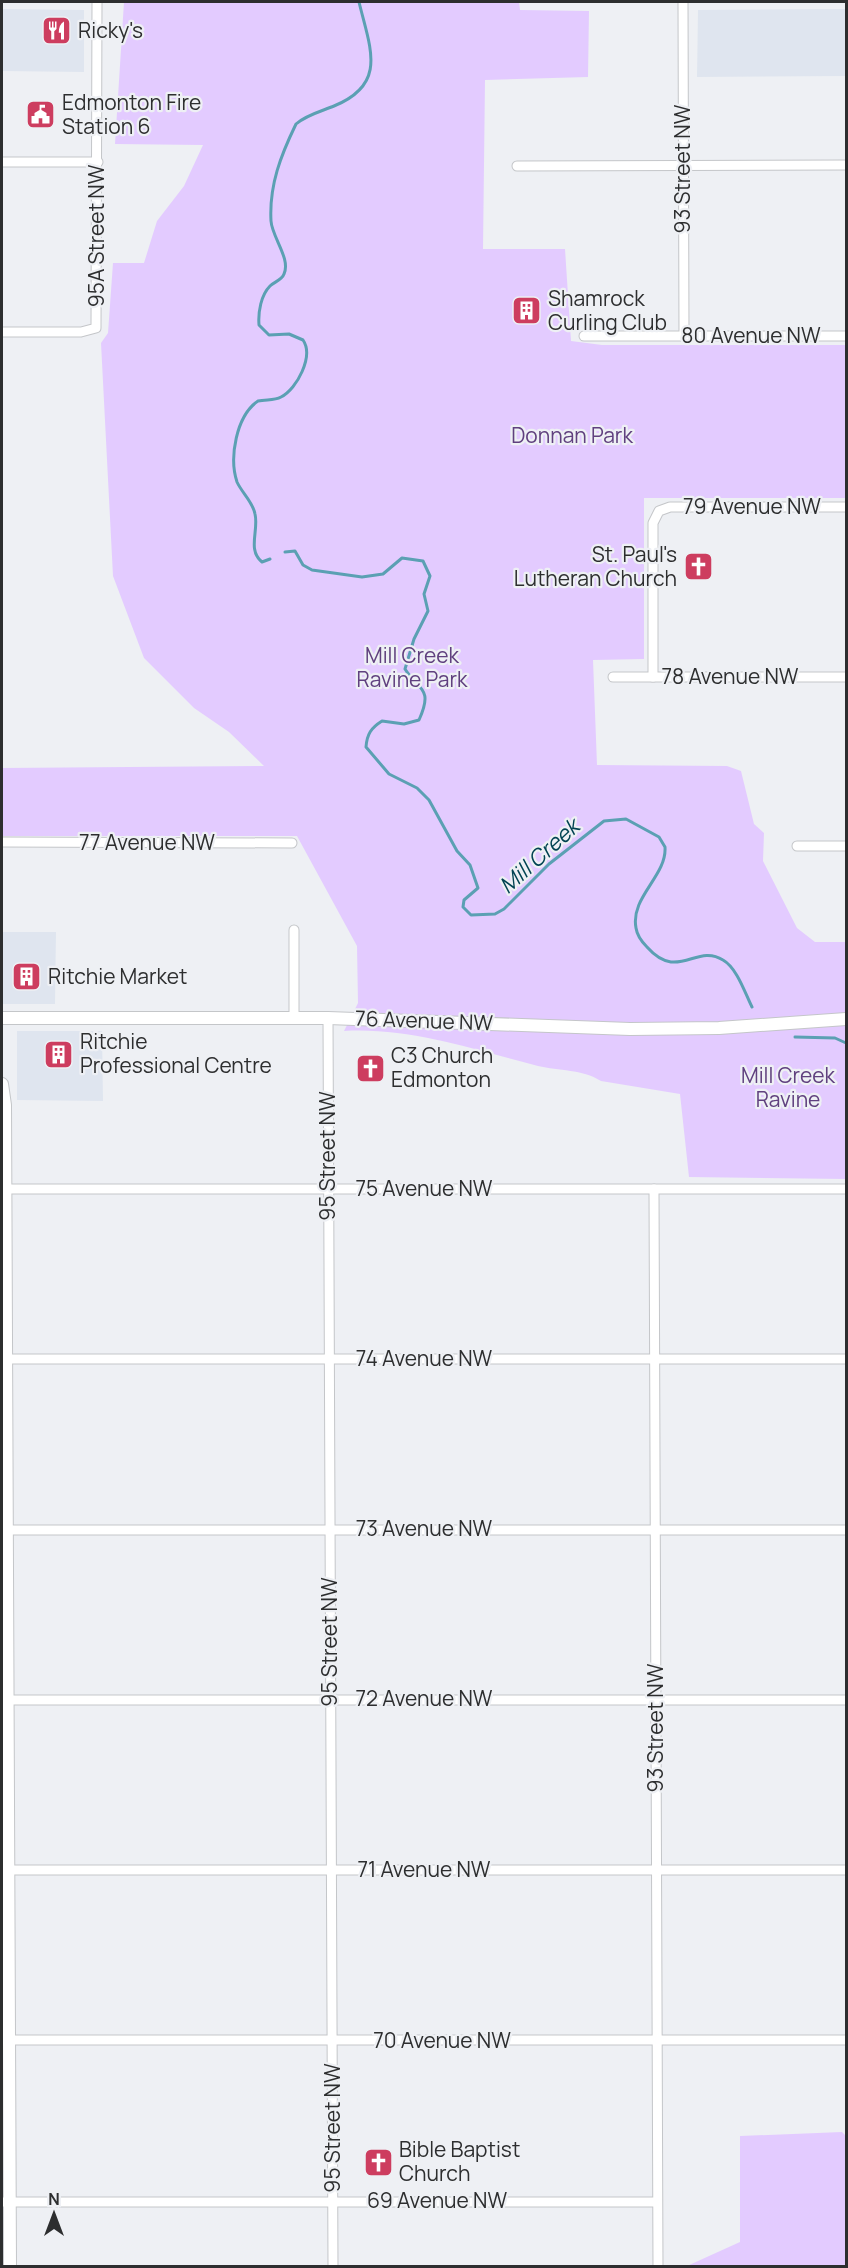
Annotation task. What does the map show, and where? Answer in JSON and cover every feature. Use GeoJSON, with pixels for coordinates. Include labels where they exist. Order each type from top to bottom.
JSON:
{"type":"FeatureCollection","features":[{"type":"Feature","properties":{"kind":"street","name":"95A Street NW"},"geometry":{"type":"LineString","coordinates":[[2,332],[81,332],[96,328],[97,2]]}},
{"type":"Feature","properties":{"kind":"street","name":"93 Street NW"},"geometry":{"type":"LineString","coordinates":[[683,2],[684,336]]}},
{"type":"Feature","properties":{"kind":"street"},"geometry":{"type":"LineString","coordinates":[[2,162],[98,162]]}},
{"type":"Feature","properties":{"kind":"street"},"geometry":{"type":"LineString","coordinates":[[517,166],[846,165]]}},
{"type":"Feature","properties":{"kind":"street","name":"80 Avenue NW"},"geometry":{"type":"LineString","coordinates":[[584,336],[846,336]]}},
{"type":"Feature","properties":{"kind":"street","name":"79 Avenue NW"},"geometry":{"type":"LineString","coordinates":[[653,677],[653,523],[659,511],[670,507],[846,507]]}},
{"type":"Feature","properties":{"kind":"street","name":"78 Avenue NW"},"geometry":{"type":"LineString","coordinates":[[613,677],[846,676]]}},
{"type":"Feature","properties":{"kind":"street","name":"77 Avenue NW"},"geometry":{"type":"LineString","coordinates":[[2,842],[292,843]]}},
{"type":"Feature","properties":{"kind":"street"},"geometry":{"type":"LineString","coordinates":[[797,846],[846,846]]}},
{"type":"Feature","properties":{"kind":"street"},"geometry":{"type":"LineString","coordinates":[[294,930],[294,1018]]}},
{"type":"Feature","properties":{"kind":"street","name":"76 Avenue NW"},"geometry":{"type":"LineString","coordinates":[[2,1018],[328,1018],[630,1029],[719,1028],[846,1018]]}},
{"type":"Feature","properties":{"kind":"street","name":"95 Street NW"},"geometry":{"type":"LineString","coordinates":[[328,1018],[333,2266]]}},
{"type":"Feature","properties":{"kind":"street"},"geometry":{"type":"LineString","coordinates":[[2,1084],[5,1105],[3,1189],[5,2202],[10,2266]]}},
{"type":"Feature","properties":{"kind":"street","name":"75 Avenue NW"},"geometry":{"type":"LineString","coordinates":[[3,1189],[846,1189]]}},
{"type":"Feature","properties":{"kind":"street","name":"93 Street NW"},"geometry":{"type":"LineString","coordinates":[[654,1189],[658,2266]]}},
{"type":"Feature","properties":{"kind":"street","name":"74 Avenue NW"},"geometry":{"type":"LineString","coordinates":[[3,1359],[846,1359]]}},
{"type":"Feature","properties":{"kind":"street","name":"73 Avenue NW"},"geometry":{"type":"LineString","coordinates":[[4,1530],[846,1530]]}},
{"type":"Feature","properties":{"kind":"street","name":"72 Avenue NW"},"geometry":{"type":"LineString","coordinates":[[4,1700],[846,1700]]}},
{"type":"Feature","properties":{"kind":"street","name":"71 Avenue NW"},"geometry":{"type":"LineString","coordinates":[[4,1870],[846,1870]]}},
{"type":"Feature","properties":{"kind":"street","name":"70 Avenue NW"},"geometry":{"type":"LineString","coordinates":[[5,2040],[846,2040]]}},
{"type":"Feature","properties":{"kind":"street","name":"69 Avenue NW"},"geometry":{"type":"LineString","coordinates":[[5,2202],[657,2202]]}},
{"type":"Feature","properties":{"kind":"shaded area"},"geometry":{"type":"Polygon","coordinates":[[[2,9],[84,10],[84,72],[2,71],[2,9]]]}},
{"type":"Feature","properties":{"kind":"shaded area"},"geometry":{"type":"Polygon","coordinates":[[[846,9],[846,76],[697,77],[698,10],[846,9]]]}},
{"type":"Feature","properties":{"kind":"shaded area","name":"Ritchie Market"},"geometry":{"type":"Polygon","coordinates":[[[2,932],[56,932],[55,1004],[2,1004],[2,932]]]}},
{"type":"Feature","properties":{"kind":"shaded area"},"geometry":{"type":"Polygon","coordinates":[[[17,1031],[102,1031],[103,1101],[17,1100],[17,1031]]]}},
{"type":"Feature","properties":{"kind":"green space","name":"Mill Creek Ravine Park"},"geometry":{"type":"Polygon","coordinates":[[[124,2],[519,2],[520,10],[589,11],[588,77],[485,80],[483,249],[565,249],[571,341],[602,345],[846,345],[846,498],[644,498],[644,659],[593,660],[597,765],[727,766],[741,771],[754,824],[764,833],[763,861],[797,928],[815,942],[846,942],[846,1179],[689,1177],[680,1094],[601,1081],[578,1072],[538,1066],[418,1036],[344,1031],[358,1003],[357,946],[297,836],[2,836],[2,768],[264,766],[229,732],[194,708],[144,658],[113,576],[101,343],[108,333],[113,263],[144,263],[157,221],[184,186],[203,145],[115,144],[124,2]]]}},
{"type":"Feature","properties":{"kind":"green space"},"geometry":{"type":"Polygon","coordinates":[[[842,2132],[846,2136],[846,2266],[687,2266],[740,2242],[740,2136],[842,2132]]]}},
{"type":"Feature","properties":{"kind":"waterway","name":"Mill Creek"},"geometry":{"type":"LineString","coordinates":[[270,559],[262,562],[255,552],[255,514],[237,482],[234,450],[240,427],[250,408],[258,401],[276,399],[287,393],[298,380],[305,363],[306,347],[303,340],[289,334],[269,335],[259,325],[264,294],[283,276],[285,268],[283,255],[272,227],[272,195],[285,147],[296,124],[351,97],[362,87],[369,76],[370,49],[359,2]]}},
{"type":"Feature","properties":{"kind":"waterway","name":"Mill Creek"},"geometry":{"type":"LineString","coordinates":[[285,552],[295,551],[303,565],[312,570],[362,577],[383,574],[402,558],[423,561],[430,576],[424,594],[428,611],[414,639],[405,669],[425,695],[423,709],[419,720],[404,724],[382,721],[370,732],[366,747],[389,774],[417,788],[429,800],[457,851],[470,865],[478,888],[464,900],[463,907],[471,915],[495,914],[504,909],[549,864],[604,821],[626,819],[659,837],[665,847],[660,868],[638,906],[637,931],[642,941],[658,957],[668,961],[678,962],[704,956],[713,956],[723,960],[736,975],[752,1007]]}},
{"type":"Feature","properties":{"kind":"waterway","name":"Mill Creek"},"geometry":{"type":"LineString","coordinates":[[795,1037],[835,1038],[846,1043]]}},
{"type":"Feature","properties":{"kind":"place","name":"Ricky's"},"geometry":{"type":"Point","coordinates":[57,31]}},
{"type":"Feature","properties":{"kind":"place","name":"Edmonton Fire Station 6"},"geometry":{"type":"Point","coordinates":[41,115]}},
{"type":"Feature","properties":{"kind":"place","name":"Shamrock Curling Club"},"geometry":{"type":"Point","coordinates":[527,311]}},
{"type":"Feature","properties":{"kind":"place","name":"St. Paul's Lutheran Church"},"geometry":{"type":"Point","coordinates":[698,567]}},
{"type":"Feature","properties":{"kind":"place","name":"Ritchie Market"},"geometry":{"type":"Point","coordinates":[27,977]}},
{"type":"Feature","properties":{"kind":"place","name":"Ritchie Professional Centre"},"geometry":{"type":"Point","coordinates":[59,1054]}},
{"type":"Feature","properties":{"kind":"place","name":"C3 Church Edmonton"},"geometry":{"type":"Point","coordinates":[370,1068]}},
{"type":"Feature","properties":{"kind":"place","name":"Bible Baptist Church"},"geometry":{"type":"Point","coordinates":[378,2162]}},
{"type":"Feature","properties":{"kind":"park label","name":"Donnan Park"},"geometry":{"type":"Point","coordinates":[572,436]}},
{"type":"Feature","properties":{"kind":"park label","name":"Mill Creek Ravine"},"geometry":{"type":"Point","coordinates":[788,1088]}}]}
